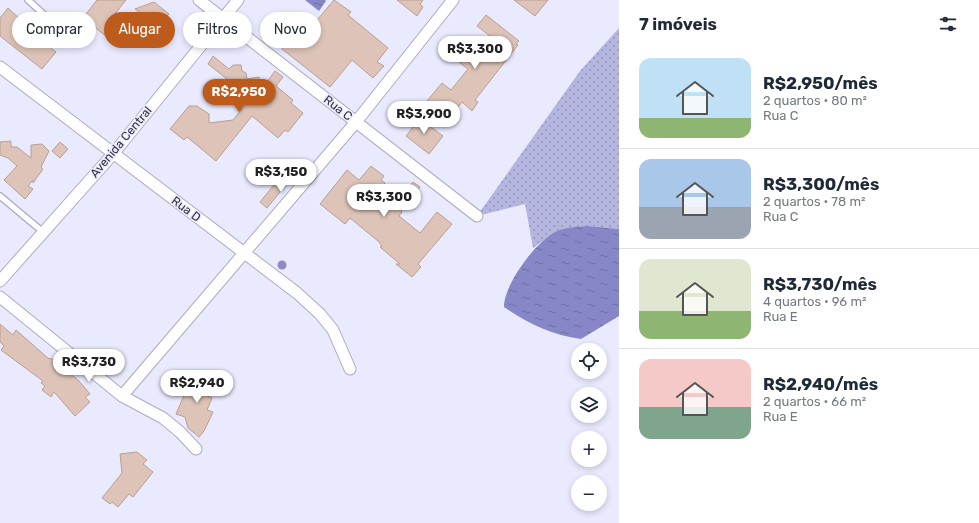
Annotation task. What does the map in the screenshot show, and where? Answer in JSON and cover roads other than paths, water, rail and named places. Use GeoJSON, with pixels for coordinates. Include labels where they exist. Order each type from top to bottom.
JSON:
{"type":"FeatureCollection","features":[{"type":"Feature","properties":{"kind":"street","name":"Rua C"},"geometry":{"type":"LineString","coordinates":[[199,0],[214,12]]}},
{"type":"Feature","properties":{"kind":"street","name":"Avenida Central"},"geometry":{"type":"LineString","coordinates":[[227,12],[238,0]]}},
{"type":"Feature","properties":{"kind":"street"},"geometry":{"type":"LineString","coordinates":[[122,396],[245,254],[356,122],[453,0]]}},
{"type":"Feature","properties":{"kind":"street","name":"Rua C"},"geometry":{"type":"LineString","coordinates":[[252,41],[477,216]]}},
{"type":"Feature","properties":{"kind":"street","name":"Avenida Central"},"geometry":{"type":"LineString","coordinates":[[0,281],[113,154],[198,48]]}},
{"type":"Feature","properties":{"kind":"street","name":"Rua D"},"geometry":{"type":"LineString","coordinates":[[0,67],[297,293],[320,314],[333,330],[350,369]]}},
{"type":"Feature","properties":{"kind":"street"},"geometry":{"type":"LineString","coordinates":[[0,297],[122,396],[163,418],[180,432],[196,449]]}},
{"type":"Feature","properties":{"kind":"lane"},"geometry":{"type":"LineString","coordinates":[[28,0],[41,12]]}},
{"type":"Feature","properties":{"kind":"lane"},"geometry":{"type":"LineString","coordinates":[[0,196],[43,232]]}},
{"type":"Feature","properties":{"kind":"water"},"geometry":{"type":"Polygon","coordinates":[[[305,0],[325,0],[326,1],[319,11],[305,0]]]}},
{"type":"Feature","properties":{"kind":"water"},"geometry":{"type":"Polygon","coordinates":[[[588,226],[619,229],[619,316],[581,339],[560,335],[540,328],[504,307],[505,298],[515,275],[531,253],[540,244],[557,231],[572,227],[588,226]]]}}]}
